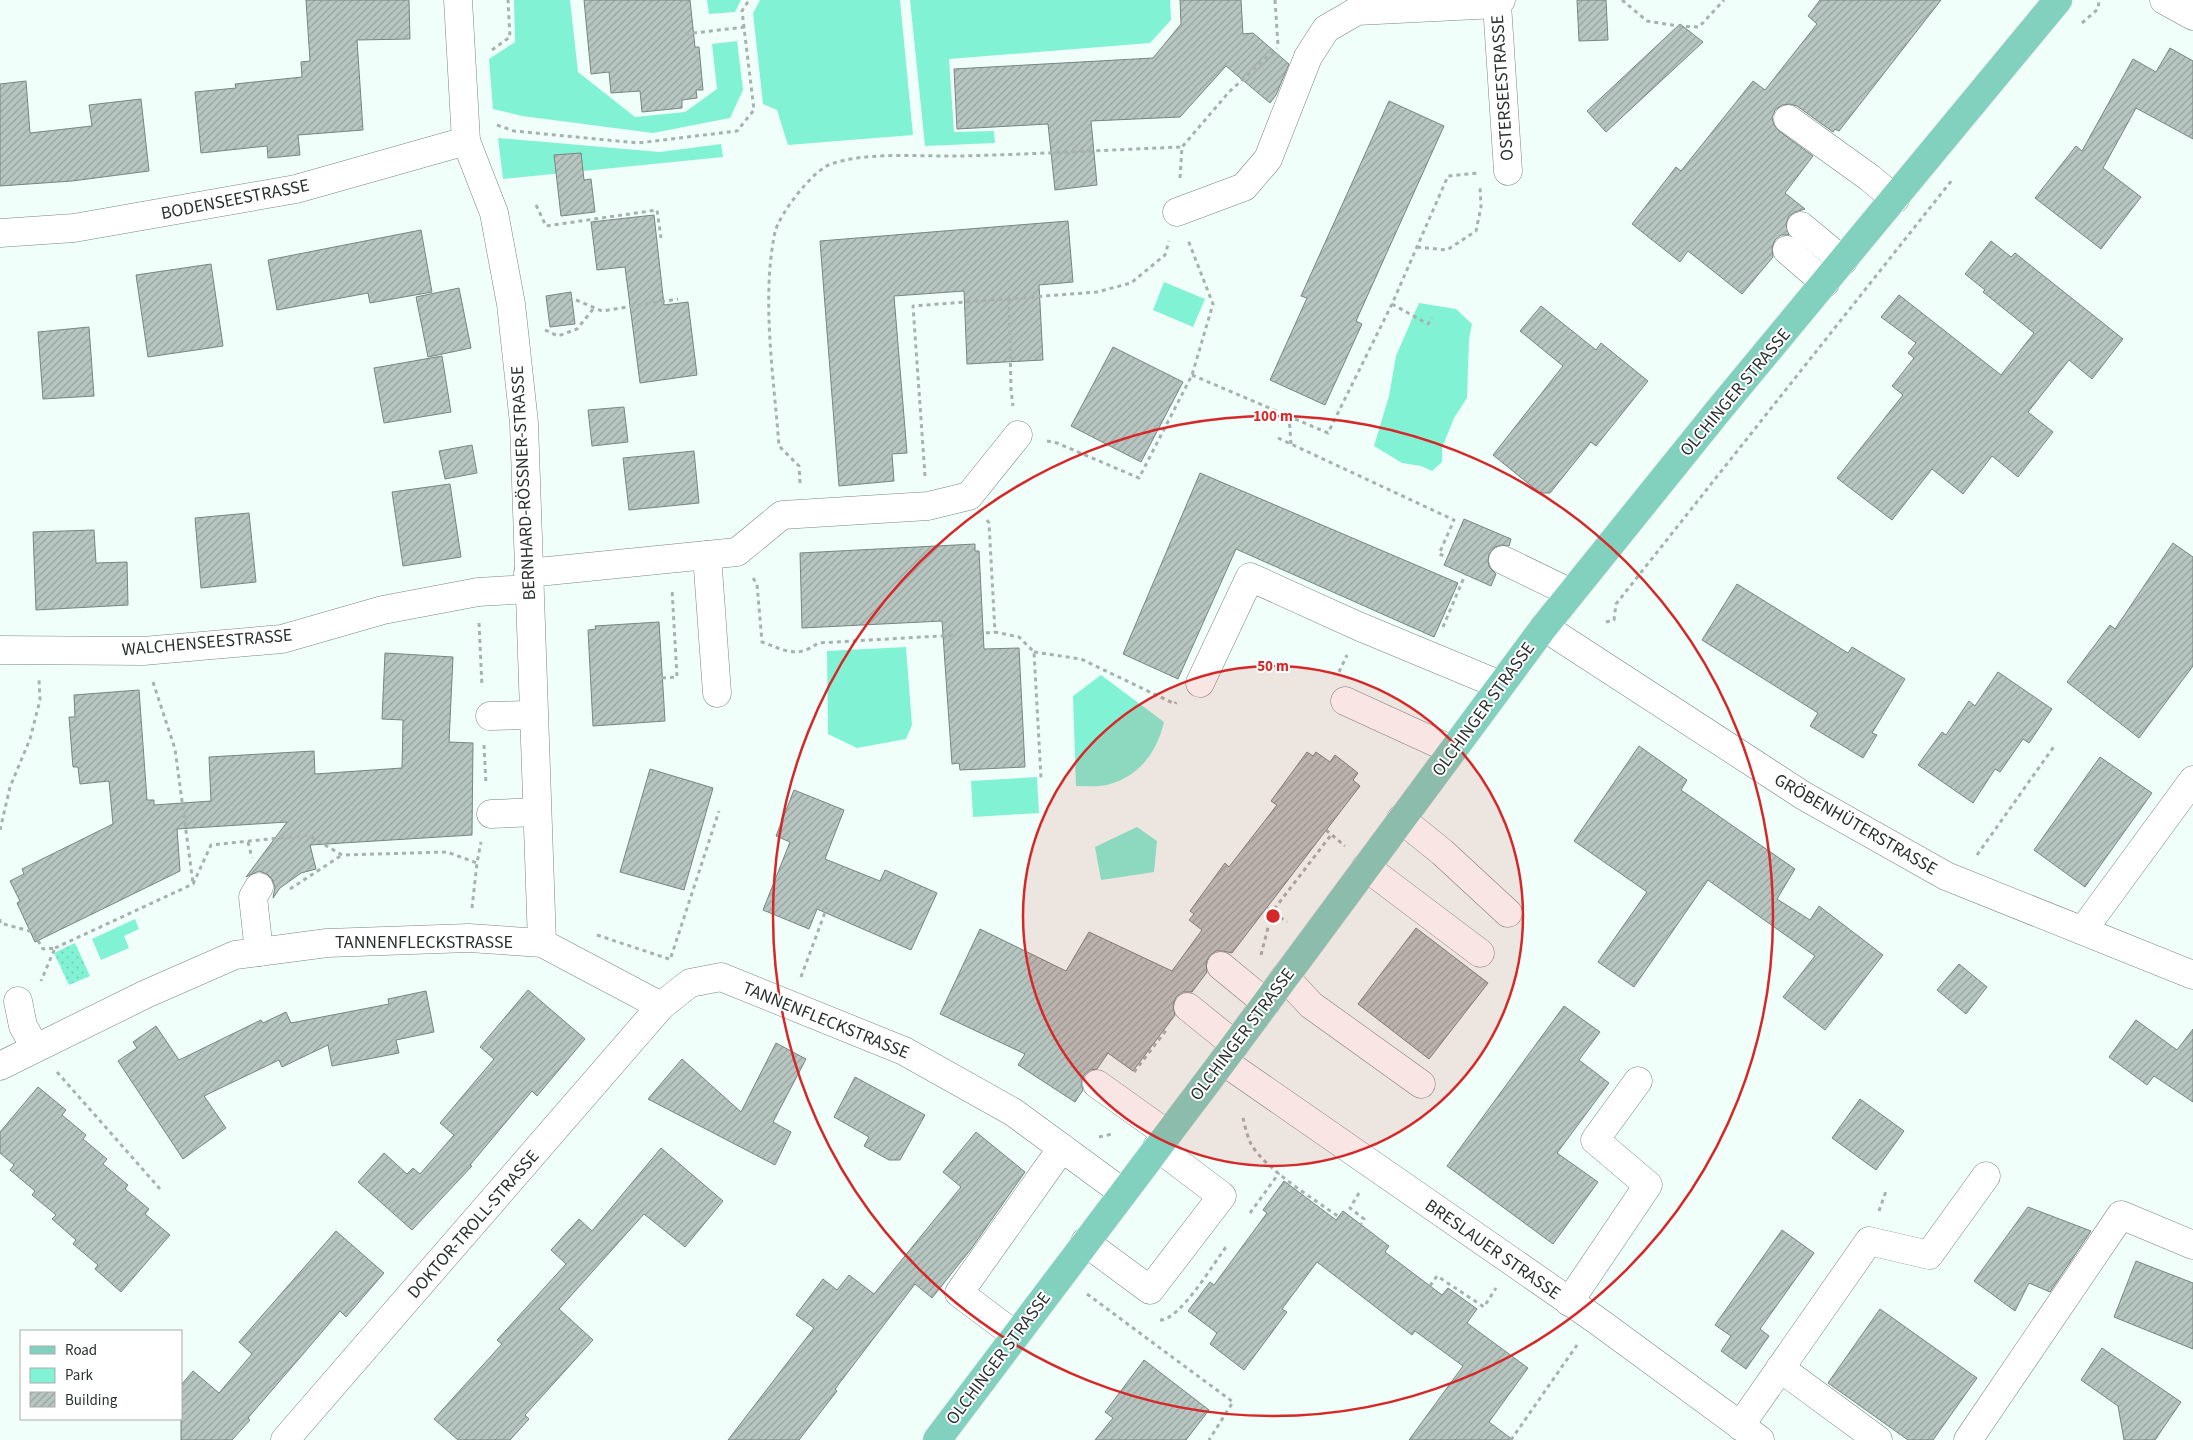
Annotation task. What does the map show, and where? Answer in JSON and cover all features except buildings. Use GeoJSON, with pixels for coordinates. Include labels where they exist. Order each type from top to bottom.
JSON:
{"type":"FeatureCollection","features":[{"type":"Feature","properties":{"kind":"main road","name":"OLCHINGER STRASSE"},"geometry":{"type":"LineString","coordinates":[[937,1440],[1285,977],[1358,858],[1402,819],[1500,685],[1571,593],[1718,411],[1826,283],[2058,0]]}},
{"type":"Feature","properties":{"kind":"street","name":"BERNHARD-RÖSSNER-STRASSE"},"geometry":{"type":"LineString","coordinates":[[458,0],[465,130],[494,214],[511,304],[524,424],[542,943]]}},
{"type":"Feature","properties":{"kind":"street"},"geometry":{"type":"LineString","coordinates":[[2164,0],[2193,16]]}},
{"type":"Feature","properties":{"kind":"street","name":"OSTERSEESTRASSE"},"geometry":{"type":"LineString","coordinates":[[1177,212],[1244,188],[1268,159],[1308,58],[1326,29],[1357,11],[1499,2],[1508,171]]}},
{"type":"Feature","properties":{"kind":"street"},"geometry":{"type":"LineString","coordinates":[[1795,114],[1900,192]]}},
{"type":"Feature","properties":{"kind":"street","name":"BODENSEESTRASSE"},"geometry":{"type":"LineString","coordinates":[[0,233],[74,228],[296,189],[465,130]]}},
{"type":"Feature","properties":{"kind":"street"},"geometry":{"type":"LineString","coordinates":[[1801,226],[1843,261]]}},
{"type":"Feature","properties":{"kind":"street"},"geometry":{"type":"LineString","coordinates":[[1787,250],[1826,283]]}},
{"type":"Feature","properties":{"kind":"street"},"geometry":{"type":"LineString","coordinates":[[737,552],[782,515],[928,506],[969,496],[1018,435]]}},
{"type":"Feature","properties":{"kind":"street","name":"WALCHENSEESTRASSE"},"geometry":{"type":"LineString","coordinates":[[0,650],[143,651],[282,639],[383,610],[529,581],[670,559],[737,552]]}},
{"type":"Feature","properties":{"kind":"street"},"geometry":{"type":"LineString","coordinates":[[707,555],[717,693]]}},
{"type":"Feature","properties":{"kind":"street"},"geometry":{"type":"LineString","coordinates":[[1503,560],[1571,593]]}},
{"type":"Feature","properties":{"kind":"street"},"geometry":{"type":"LineString","coordinates":[[1200,683],[1250,577],[1358,626],[1500,685]]}},
{"type":"Feature","properties":{"kind":"street","name":"GRÖBENHÜTERSTRASSE"},"geometry":{"type":"LineString","coordinates":[[1544,627],[1804,796],[1946,876],[2193,975]]}},
{"type":"Feature","properties":{"kind":"street"},"geometry":{"type":"LineString","coordinates":[[1345,701],[1452,750]]}},
{"type":"Feature","properties":{"kind":"street"},"geometry":{"type":"LineString","coordinates":[[487,726],[533,715]]}},
{"type":"Feature","properties":{"kind":"street"},"geometry":{"type":"LineString","coordinates":[[2083,930],[2193,780]]}},
{"type":"Feature","properties":{"kind":"street"},"geometry":{"type":"LineString","coordinates":[[487,824],[536,812]]}},
{"type":"Feature","properties":{"kind":"street"},"geometry":{"type":"LineString","coordinates":[[1402,819],[1442,852],[1508,913]]}},
{"type":"Feature","properties":{"kind":"street"},"geometry":{"type":"LineString","coordinates":[[1358,858],[1480,953]]}},
{"type":"Feature","properties":{"kind":"street"},"geometry":{"type":"LineString","coordinates":[[256,877],[253,898],[259,952]]}},
{"type":"Feature","properties":{"kind":"street","name":"TANNENFLECKSTRASSE"},"geometry":{"type":"LineString","coordinates":[[0,1061],[35,1047],[235,955],[327,943],[469,938],[542,943],[661,1006],[690,983],[721,977],[904,1051],[1013,1112],[1122,1192]]}},
{"type":"Feature","properties":{"kind":"street"},"geometry":{"type":"LineString","coordinates":[[1220,966],[1266,1003]]}},
{"type":"Feature","properties":{"kind":"street"},"geometry":{"type":"LineString","coordinates":[[1285,977],[1311,1005],[1420,1084]]}},
{"type":"Feature","properties":{"kind":"street"},"geometry":{"type":"LineString","coordinates":[[18,1001],[22,1026],[35,1047]]}},
{"type":"Feature","properties":{"kind":"street","name":"DOKTOR-TROLL-STRASSE"},"geometry":{"type":"LineString","coordinates":[[285,1440],[661,1006]]}},
{"type":"Feature","properties":{"kind":"street","name":"BRESLAUER STRASSE"},"geometry":{"type":"LineString","coordinates":[[1188,1007],[1229,1053],[1750,1433]]}},
{"type":"Feature","properties":{"kind":"street"},"geometry":{"type":"LineString","coordinates":[[1569,1302],[1648,1185],[1595,1140],[1638,1081]]}},
{"type":"Feature","properties":{"kind":"street"},"geometry":{"type":"LineString","coordinates":[[1085,1242],[1150,1290],[1222,1196],[1162,1140],[1097,1084]]}},
{"type":"Feature","properties":{"kind":"street"},"geometry":{"type":"LineString","coordinates":[[1015,1335],[959,1294],[1062,1148]]}},
{"type":"Feature","properties":{"kind":"street"},"geometry":{"type":"LineString","coordinates":[[1750,1433],[1780,1368],[1869,1241],[1929,1255],[1986,1176]]}},
{"type":"Feature","properties":{"kind":"street"},"geometry":{"type":"LineString","coordinates":[[1968,1440],[2121,1215],[2193,1245]]}},
{"type":"Feature","properties":{"kind":"street"},"geometry":{"type":"LineString","coordinates":[[1780,1368],[1878,1440]]}},
{"type":"Feature","properties":{"kind":"path"},"geometry":{"type":"LineString","coordinates":[[485,55],[510,37],[508,0]]}},
{"type":"Feature","properties":{"kind":"path"},"geometry":{"type":"LineString","coordinates":[[465,130],[488,122],[514,131],[638,143],[738,131],[754,110],[742,10],[749,0]]}},
{"type":"Feature","properties":{"kind":"path"},"geometry":{"type":"LineString","coordinates":[[1275,0],[1278,46]]}},
{"type":"Feature","properties":{"kind":"path"},"geometry":{"type":"LineString","coordinates":[[1622,0],[1647,21],[1699,27],[1724,0]]}},
{"type":"Feature","properties":{"kind":"path"},"geometry":{"type":"LineString","coordinates":[[2078,26],[2098,9],[2099,1]]}},
{"type":"Feature","properties":{"kind":"path"},"geometry":{"type":"LineString","coordinates":[[685,34],[745,28]]}},
{"type":"Feature","properties":{"kind":"path"},"geometry":{"type":"LineString","coordinates":[[1278,46],[1308,58]]}},
{"type":"Feature","properties":{"kind":"path"},"geometry":{"type":"LineString","coordinates":[[802,514],[799,466],[779,446],[768,295],[776,230],[790,204],[806,182],[830,164],[871,157],[1182,147],[1229,92],[1278,46]]}},
{"type":"Feature","properties":{"kind":"path"},"geometry":{"type":"LineString","coordinates":[[1417,247],[1448,250],[1476,230],[1481,207],[1480,173]]}},
{"type":"Feature","properties":{"kind":"path"},"geometry":{"type":"LineString","coordinates":[[1192,374],[1328,433],[1392,304],[1448,176],[1470,174]]}},
{"type":"Feature","properties":{"kind":"path"},"geometry":{"type":"LineString","coordinates":[[1606,622],[1614,620],[1616,604],[1957,175]]}},
{"type":"Feature","properties":{"kind":"path"},"geometry":{"type":"LineString","coordinates":[[536,205],[546,226],[656,210],[661,238]]}},
{"type":"Feature","properties":{"kind":"path"},"geometry":{"type":"LineString","coordinates":[[928,506],[913,306],[1097,292],[1131,283],[1165,254],[1177,212]]}},
{"type":"Feature","properties":{"kind":"path"},"geometry":{"type":"LineString","coordinates":[[1009,299],[1011,390],[1018,435],[1058,443],[1139,478],[1192,374],[1213,304],[1177,212]]}},
{"type":"Feature","properties":{"kind":"path"},"geometry":{"type":"LineString","coordinates":[[576,300],[602,311],[678,299]]}},
{"type":"Feature","properties":{"kind":"path"},"geometry":{"type":"LineString","coordinates":[[1392,304],[1428,324],[1432,318]]}},
{"type":"Feature","properties":{"kind":"path"},"geometry":{"type":"LineString","coordinates":[[542,324],[543,329],[558,336],[577,329],[594,308]]}},
{"type":"Feature","properties":{"kind":"path"},"geometry":{"type":"LineString","coordinates":[[1288,416],[1291,444]]}},
{"type":"Feature","properties":{"kind":"path"},"geometry":{"type":"LineString","coordinates":[[1278,438],[1454,520],[1439,554],[1447,557]]}},
{"type":"Feature","properties":{"kind":"path"},"geometry":{"type":"LineString","coordinates":[[969,496],[989,522],[996,632]]}},
{"type":"Feature","properties":{"kind":"path"},"geometry":{"type":"LineString","coordinates":[[737,552],[757,584],[762,642],[792,652],[807,652],[818,643],[957,635]]}},
{"type":"Feature","properties":{"kind":"path"},"geometry":{"type":"LineString","coordinates":[[662,678],[677,677],[670,559]]}},
{"type":"Feature","properties":{"kind":"path"},"geometry":{"type":"LineString","coordinates":[[1458,581],[1462,582],[1465,575]]}},
{"type":"Feature","properties":{"kind":"path"},"geometry":{"type":"LineString","coordinates":[[478,592],[482,688]]}},
{"type":"Feature","properties":{"kind":"path"},"geometry":{"type":"LineString","coordinates":[[978,634],[996,632],[1019,637],[1034,652],[1081,659],[1176,704],[1188,678],[1200,683]]}},
{"type":"Feature","properties":{"kind":"path"},"geometry":{"type":"LineString","coordinates":[[0,830],[10,787],[30,739],[40,700],[36,650]]}},
{"type":"Feature","properties":{"kind":"path"},"geometry":{"type":"LineString","coordinates":[[143,651],[175,749],[193,884]]}},
{"type":"Feature","properties":{"kind":"path"},"geometry":{"type":"LineString","coordinates":[[1034,652],[1041,778]]}},
{"type":"Feature","properties":{"kind":"path"},"geometry":{"type":"LineString","coordinates":[[1339,672],[1348,652]]}},
{"type":"Feature","properties":{"kind":"path"},"geometry":{"type":"LineString","coordinates":[[486,785],[487,726]]}},
{"type":"Feature","properties":{"kind":"path"},"geometry":{"type":"LineString","coordinates":[[1959,881],[2054,745]]}},
{"type":"Feature","properties":{"kind":"path"},"geometry":{"type":"LineString","coordinates":[[670,959],[719,811]]}},
{"type":"Feature","properties":{"kind":"path"},"geometry":{"type":"LineString","coordinates":[[469,938],[476,863],[487,824]]}},
{"type":"Feature","properties":{"kind":"path"},"geometry":{"type":"LineString","coordinates":[[1326,830],[1358,858]]}},
{"type":"Feature","properties":{"kind":"path"},"geometry":{"type":"LineString","coordinates":[[1261,957],[1272,912],[1331,835]]}},
{"type":"Feature","properties":{"kind":"path"},"geometry":{"type":"LineString","coordinates":[[248,842],[256,877]]}},
{"type":"Feature","properties":{"kind":"path"},"geometry":{"type":"LineString","coordinates":[[288,891],[342,855]]}},
{"type":"Feature","properties":{"kind":"path"},"geometry":{"type":"LineString","coordinates":[[790,1004],[827,907]]}},
{"type":"Feature","properties":{"kind":"path"},"geometry":{"type":"LineString","coordinates":[[1267,908],[1290,925]]}},
{"type":"Feature","properties":{"kind":"path"},"geometry":{"type":"LineString","coordinates":[[0,922],[33,932],[43,949],[55,948],[41,978],[42,986]]}},
{"type":"Feature","properties":{"kind":"path"},"geometry":{"type":"LineString","coordinates":[[591,932],[721,977]]}},
{"type":"Feature","properties":{"kind":"path"},"geometry":{"type":"LineString","coordinates":[[1126,1068],[1133,1073],[1168,1027]]}},
{"type":"Feature","properties":{"kind":"path"},"geometry":{"type":"LineString","coordinates":[[35,1047],[160,1189]]}},
{"type":"Feature","properties":{"kind":"path"},"geometry":{"type":"LineString","coordinates":[[1243,1118],[1251,1143],[1258,1154],[1279,1174],[1339,1217]]}},
{"type":"Feature","properties":{"kind":"path"},"geometry":{"type":"LineString","coordinates":[[1361,1191],[1350,1208],[1364,1219],[1361,1224]]}},
{"type":"Feature","properties":{"kind":"path"},"geometry":{"type":"LineString","coordinates":[[1430,1286],[1437,1276],[1484,1307],[1496,1288]]}},
{"type":"Feature","properties":{"kind":"path"},"geometry":{"type":"LineString","coordinates":[[1087,1294],[1233,1402],[1209,1440]]}},
{"type":"Feature","properties":{"kind":"path"},"geometry":{"type":"LineString","coordinates":[[1511,1440],[1561,1368]]}},
{"type":"Feature","properties":{"kind":"green space"},"geometry":{"type":"Polygon","coordinates":[[[514,0],[570,0],[578,72],[635,117],[685,112],[717,89],[712,44],[737,41],[743,90],[730,118],[653,133],[522,116],[493,109],[489,59],[515,42],[514,0]]]}},
{"type":"Feature","properties":{"kind":"green space"},"geometry":{"type":"Polygon","coordinates":[[[707,0],[741,0],[735,12],[709,14],[707,0]]]}},
{"type":"Feature","properties":{"kind":"green space"},"geometry":{"type":"Polygon","coordinates":[[[760,0],[900,0],[913,135],[788,145],[777,110],[763,104],[753,13],[760,0]]]}},
{"type":"Feature","properties":{"kind":"green space"},"geometry":{"type":"Polygon","coordinates":[[[910,0],[1170,0],[1171,20],[1150,43],[949,59],[954,132],[994,131],[995,143],[925,146],[910,0]]]}},
{"type":"Feature","properties":{"kind":"green space"},"geometry":{"type":"Polygon","coordinates":[[[498,138],[660,152],[721,144],[723,157],[503,179],[498,138]]]}},
{"type":"Feature","properties":{"kind":"green space"},"geometry":{"type":"Polygon","coordinates":[[[1164,282],[1205,299],[1193,327],[1153,310],[1164,282]]]}},
{"type":"Feature","properties":{"kind":"green space"},"geometry":{"type":"Polygon","coordinates":[[[1419,303],[1456,309],[1472,324],[1469,339],[1467,398],[1454,418],[1442,448],[1442,462],[1432,471],[1421,466],[1402,463],[1374,446],[1389,396],[1396,356],[1419,303]]]}},
{"type":"Feature","properties":{"kind":"green space"},"geometry":{"type":"Polygon","coordinates":[[[906,647],[912,725],[906,739],[857,748],[828,734],[827,651],[906,647]]]}},
{"type":"Feature","properties":{"kind":"green space"},"geometry":{"type":"Polygon","coordinates":[[[1101,675],[1164,722],[1157,743],[1145,762],[1128,776],[1107,785],[1076,786],[1073,696],[1101,675]]]}},
{"type":"Feature","properties":{"kind":"green space"},"geometry":{"type":"Polygon","coordinates":[[[1037,777],[1039,813],[973,817],[971,781],[1037,777]]]}},
{"type":"Feature","properties":{"kind":"green space"},"geometry":{"type":"Polygon","coordinates":[[[1137,827],[1157,841],[1154,872],[1101,880],[1095,847],[1137,827]]]}},
{"type":"Feature","properties":{"kind":"green space"},"geometry":{"type":"Polygon","coordinates":[[[135,919],[139,929],[124,936],[129,948],[101,960],[92,939],[135,919]]]}},
{"type":"Feature","properties":{"kind":"green space"},"geometry":{"type":"Polygon","coordinates":[[[75,943],[90,976],[69,985],[54,953],[75,943]]]}}]}
